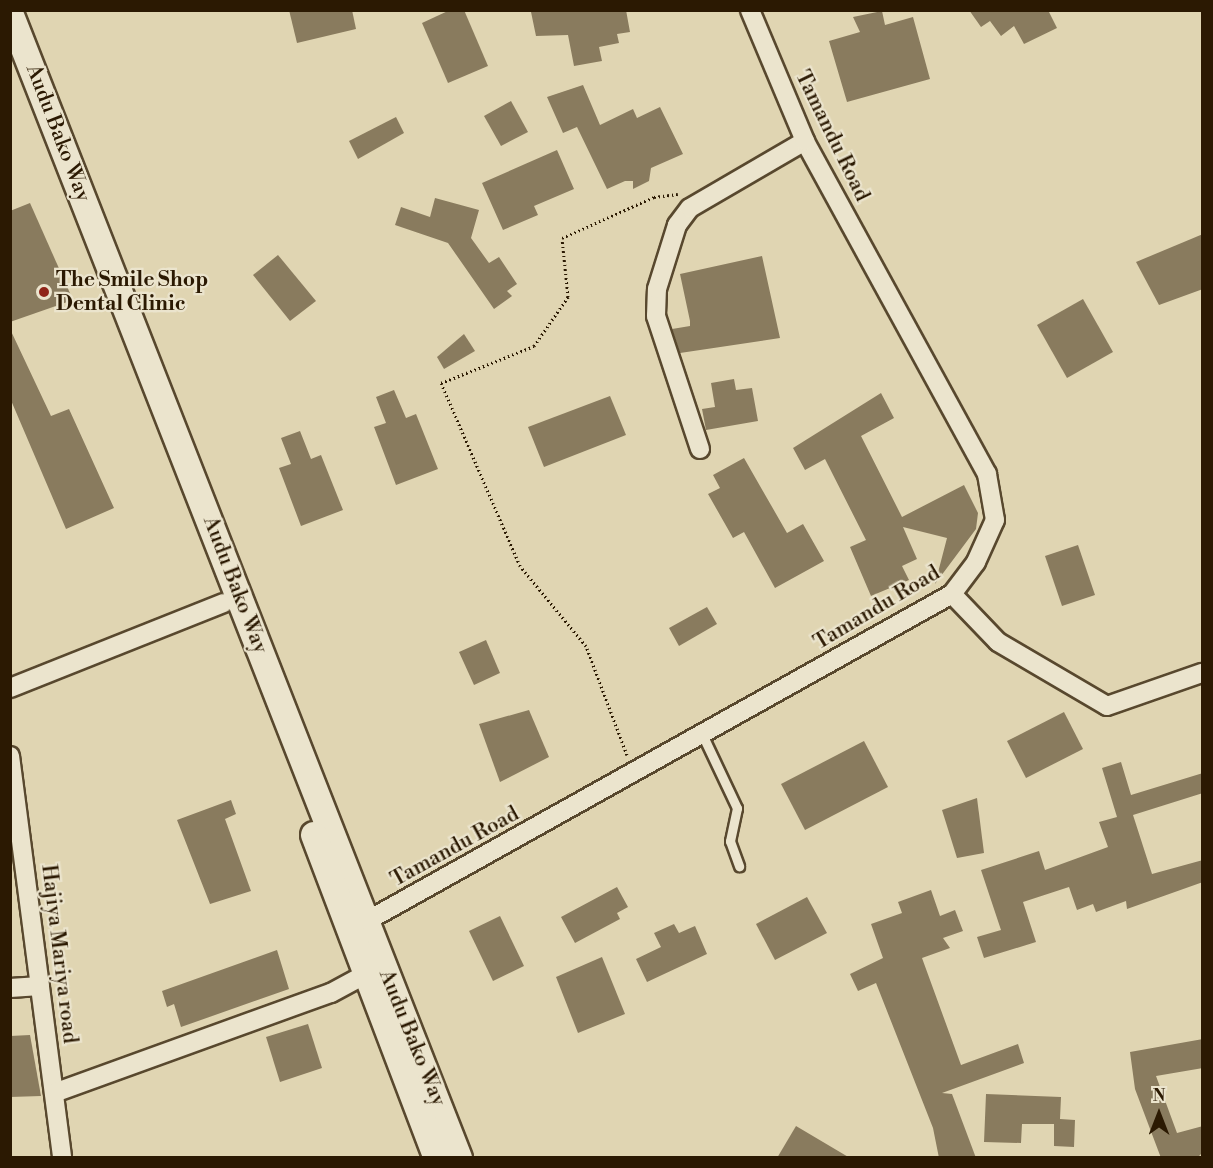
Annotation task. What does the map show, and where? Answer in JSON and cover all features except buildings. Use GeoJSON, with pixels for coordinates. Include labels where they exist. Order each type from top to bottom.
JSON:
{"type":"FeatureCollection","features":[{"type":"Feature","properties":{"kind":"main road","name":"Audu Bako Way"},"geometry":{"type":"LineString","coordinates":[[10,13],[359,926],[368,973],[437,1158]]}},
{"type":"Feature","properties":{"kind":"main road","name":"Audu Bako Way"},"geometry":{"type":"LineString","coordinates":[[10,58],[224,603],[459,1158]]}},
{"type":"Feature","properties":{"kind":"street","name":"Tamandu Road"},"geometry":{"type":"LineString","coordinates":[[359,926],[952,594],[976,562],[995,520],[987,474],[804,141],[750,10]]}},
{"type":"Feature","properties":{"kind":"street"},"geometry":{"type":"LineString","coordinates":[[700,449],[656,316],[657,289],[677,225],[690,208],[804,141]]}},
{"type":"Feature","properties":{"kind":"street"},"geometry":{"type":"LineString","coordinates":[[952,594],[998,642],[1107,706],[1203,673]]}},
{"type":"Feature","properties":{"kind":"street"},"geometry":{"type":"LineString","coordinates":[[10,688],[224,603]]}},
{"type":"Feature","properties":{"kind":"street","name":"Hajiya Mariya road"},"geometry":{"type":"LineString","coordinates":[[11,767],[62,1158]]}},
{"type":"Feature","properties":{"kind":"street"},"geometry":{"type":"LineString","coordinates":[[54,1093],[332,993],[368,973]]}},
{"type":"Feature","properties":{"kind":"street"},"geometry":{"type":"LineString","coordinates":[[10,988],[40,986]]}},
{"type":"Feature","properties":{"kind":"lane"},"geometry":{"type":"LineString","coordinates":[[702,734],[737,808],[730,841],[739,866]]}},
{"type":"Feature","properties":{"kind":"path"},"geometry":{"type":"LineString","coordinates":[[640,770],[620,747],[586,646],[520,566],[441,383],[534,346],[568,297],[562,238],[654,197],[685,193]]}},
{"type":"Feature","properties":{"kind":"place","name":"The Smile Shop Dental Clinic"},"geometry":{"type":"Point","coordinates":[44,292]}}]}
